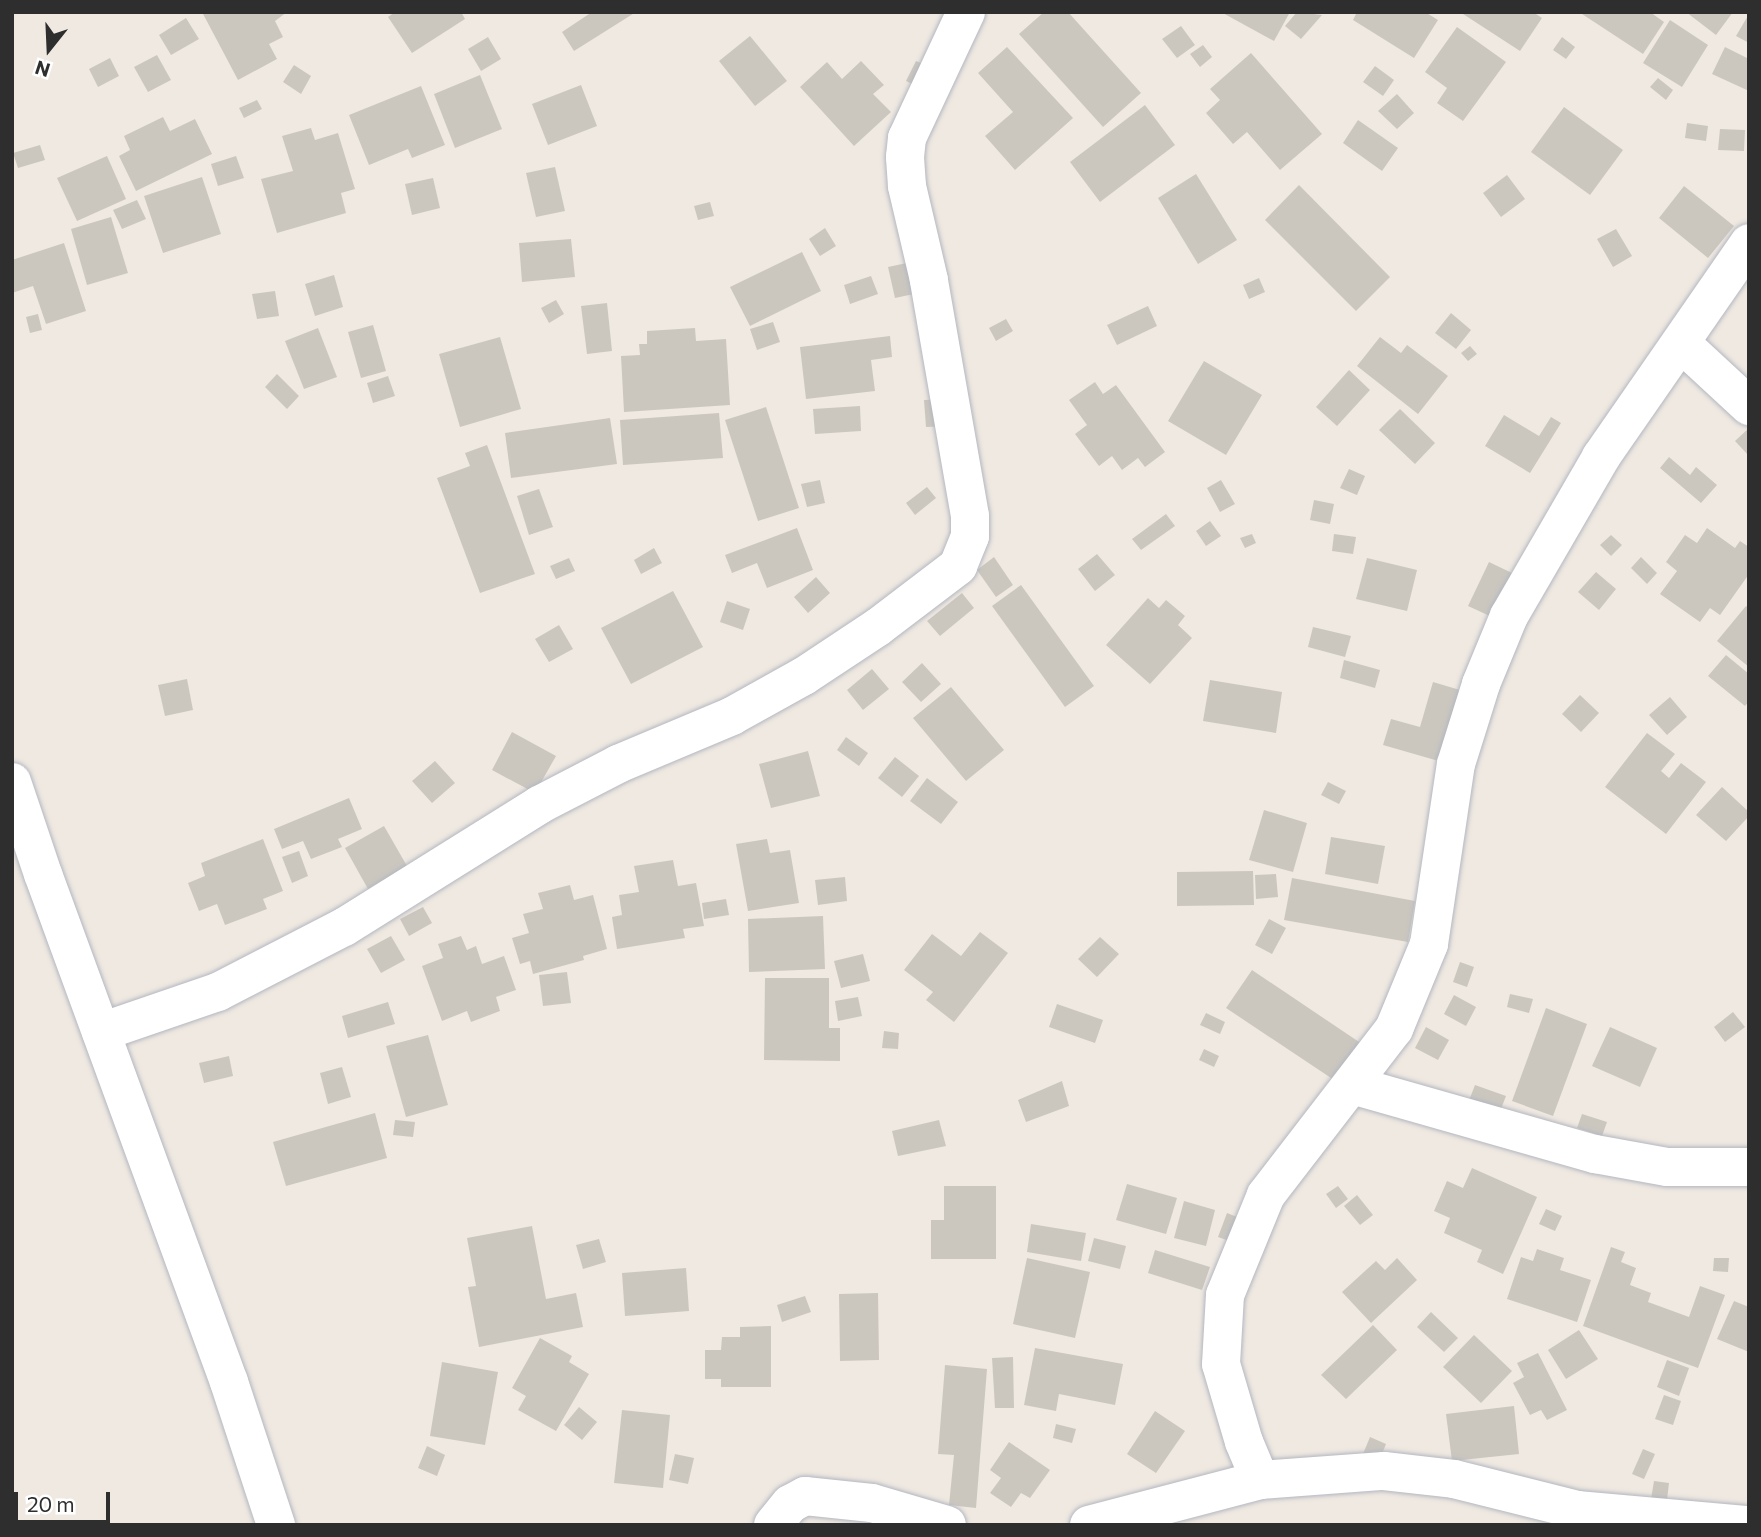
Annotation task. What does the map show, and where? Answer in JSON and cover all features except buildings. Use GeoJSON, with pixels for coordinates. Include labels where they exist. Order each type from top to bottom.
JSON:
{"type":"FeatureCollection","features":[{"type":"Feature","properties":{"kind":"street"},"geometry":{"type":"LineString","coordinates":[[101,1032],[218,992],[344,926],[539,804],[618,764],[732,716],[804,676],[878,627],[958,566],[970,536],[970,516],[929,280],[907,186],[905,157],[908,138],[965,12]]}},
{"type":"Feature","properties":{"kind":"street"},"geometry":{"type":"LineString","coordinates":[[1260,1480],[1244,1442],[1222,1364],[1225,1295],[1266,1195],[1394,1029],[1429,944],[1456,764],[1481,684],[1509,616],[1601,457],[1749,243]]}},
{"type":"Feature","properties":{"kind":"street"},"geometry":{"type":"LineString","coordinates":[[1681,343],[1749,406]]}},
{"type":"Feature","properties":{"kind":"street"},"geometry":{"type":"LineString","coordinates":[[12,782],[229,1382],[276,1525]]}},
{"type":"Feature","properties":{"kind":"street"},"geometry":{"type":"LineString","coordinates":[[1352,1084],[1595,1154],[1667,1167],[1749,1167]]}},
{"type":"Feature","properties":{"kind":"street"},"geometry":{"type":"LineString","coordinates":[[1089,1525],[1260,1480],[1384,1471],[1454,1479],[1577,1510],[1745,1525]]}},
{"type":"Feature","properties":{"kind":"street"},"geometry":{"type":"LineString","coordinates":[[774,1525],[790,1504],[805,1496],[872,1503],[947,1525]]}}]}
